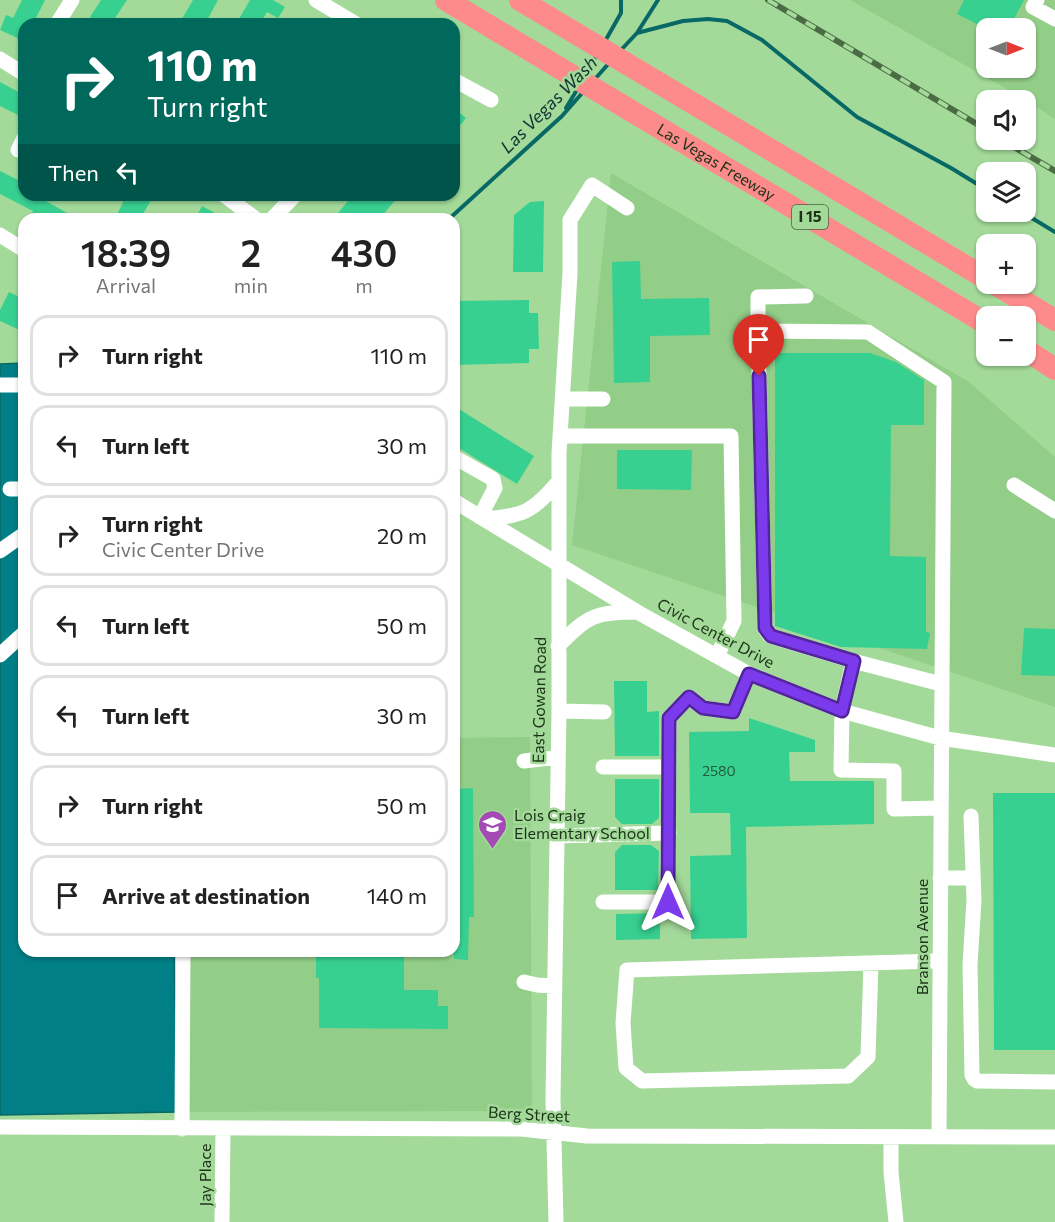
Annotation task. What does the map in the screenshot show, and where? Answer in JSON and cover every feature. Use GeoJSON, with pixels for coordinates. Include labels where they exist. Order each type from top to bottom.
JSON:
{"type":"FeatureCollection","features":[{"type":"Feature","properties":{"kind":"highway","name":"Las Vegas Freeway"},"geometry":{"type":"LineString","coordinates":[[446,0],[976,317]]}},
{"type":"Feature","properties":{"kind":"highway","name":"I 15"},"geometry":{"type":"LineString","coordinates":[[520,0],[976,272]]}},
{"type":"Feature","properties":{"kind":"highway"},"geometry":{"type":"LineString","coordinates":[[1010,294],[1055,321]]}},
{"type":"Feature","properties":{"kind":"highway"},"geometry":{"type":"LineString","coordinates":[[1036,357],[1055,369]]}},
{"type":"Feature","properties":{"kind":"street"},"geometry":{"type":"LineString","coordinates":[[61,18],[72,0]]}},
{"type":"Feature","properties":{"kind":"street"},"geometry":{"type":"LineString","coordinates":[[316,0],[346,18]]}},
{"type":"Feature","properties":{"kind":"street"},"geometry":{"type":"LineString","coordinates":[[1037,0],[1033,7],[1055,19]]}},
{"type":"Feature","properties":{"kind":"street"},"geometry":{"type":"LineString","coordinates":[[0,59],[18,70]]}},
{"type":"Feature","properties":{"kind":"street"},"geometry":{"type":"LineString","coordinates":[[460,84],[491,100]]}},
{"type":"Feature","properties":{"kind":"street","name":"East Gowan Road"},"geometry":{"type":"LineString","coordinates":[[556,1222],[553,1132],[559,711],[558,482],[570,273],[570,220],[592,185],[627,208]]}},
{"type":"Feature","properties":{"kind":"street"},"geometry":{"type":"LineString","coordinates":[[232,201],[248,213]]}},
{"type":"Feature","properties":{"kind":"street"},"geometry":{"type":"LineString","coordinates":[[278,213],[289,201]]}},
{"type":"Feature","properties":{"kind":"street"},"geometry":{"type":"LineString","coordinates":[[0,235],[18,246]]}},
{"type":"Feature","properties":{"kind":"street"},"geometry":{"type":"LineString","coordinates":[[806,296],[758,297],[765,628],[771,636],[941,684]]}},
{"type":"Feature","properties":{"kind":"street","name":"Branson Avenue"},"geometry":{"type":"LineString","coordinates":[[758,331],[868,332],[944,382],[939,1137]]}},
{"type":"Feature","properties":{"kind":"street"},"geometry":{"type":"LineString","coordinates":[[0,386],[18,386]]}},
{"type":"Feature","properties":{"kind":"street"},"geometry":{"type":"LineString","coordinates":[[562,399],[603,399]]}},
{"type":"Feature","properties":{"kind":"street"},"geometry":{"type":"LineString","coordinates":[[560,436],[731,436],[734,621],[717,656]]}},
{"type":"Feature","properties":{"kind":"street"},"geometry":{"type":"LineString","coordinates":[[460,461],[493,480],[495,488],[482,518],[514,516],[531,510],[558,482]]}},
{"type":"Feature","properties":{"kind":"street"},"geometry":{"type":"LineString","coordinates":[[1014,484],[1055,511]]}},
{"type":"Feature","properties":{"kind":"street","name":"Civic Center Drive"},"geometry":{"type":"LineString","coordinates":[[460,505],[639,613],[749,674],[842,711],[940,738],[1055,755]]}},
{"type":"Feature","properties":{"kind":"street"},"geometry":{"type":"LineString","coordinates":[[0,551],[18,538]]}},
{"type":"Feature","properties":{"kind":"street"},"geometry":{"type":"LineString","coordinates":[[558,646],[589,619],[602,613],[639,613]]}},
{"type":"Feature","properties":{"kind":"street"},"geometry":{"type":"LineString","coordinates":[[0,655],[18,638]]}},
{"type":"Feature","properties":{"kind":"street"},"geometry":{"type":"LineString","coordinates":[[854,661],[842,711],[841,770],[894,771],[894,809],[940,808]]}},
{"type":"Feature","properties":{"kind":"street"},"geometry":{"type":"LineString","coordinates":[[603,902],[668,902],[669,718],[689,697],[703,708],[733,712],[749,674]]}},
{"type":"Feature","properties":{"kind":"street"},"geometry":{"type":"LineString","coordinates":[[559,711],[604,712]]}},
{"type":"Feature","properties":{"kind":"street"},"geometry":{"type":"LineString","coordinates":[[524,761],[557,757]]}},
{"type":"Feature","properties":{"kind":"street"},"geometry":{"type":"LineString","coordinates":[[603,767],[669,767]]}},
{"type":"Feature","properties":{"kind":"street"},"geometry":{"type":"LineString","coordinates":[[971,816],[972,1075],[977,1081],[1055,1082]]}},
{"type":"Feature","properties":{"kind":"street"},"geometry":{"type":"LineString","coordinates":[[556,836],[669,833]]}},
{"type":"Feature","properties":{"kind":"street"},"geometry":{"type":"LineString","coordinates":[[940,878],[973,878]]}},
{"type":"Feature","properties":{"kind":"street"},"geometry":{"type":"LineString","coordinates":[[182,1129],[183,957]]}},
{"type":"Feature","properties":{"kind":"street"},"geometry":{"type":"LineString","coordinates":[[872,964],[868,1058],[848,1076],[642,1081],[626,1068],[623,1023],[627,970],[939,961]]}},
{"type":"Feature","properties":{"kind":"street"},"geometry":{"type":"LineString","coordinates":[[524,981],[537,985],[554,986]]}},
{"type":"Feature","properties":{"kind":"street","name":"Berg Street"},"geometry":{"type":"LineString","coordinates":[[0,1127],[521,1129],[587,1136],[1055,1137]]}},
{"type":"Feature","properties":{"kind":"street","name":"Jay Place"},"geometry":{"type":"LineString","coordinates":[[222,1222],[223,1129]]}},
{"type":"Feature","properties":{"kind":"street"},"geometry":{"type":"LineString","coordinates":[[891,1137],[891,1172],[896,1222]]}},
{"type":"Feature","properties":{"kind":"shaded area"},"geometry":{"type":"Polygon","coordinates":[[[850,0],[1055,0],[1055,119],[1036,107],[1036,90],[1008,90],[987,78],[1036,78],[1036,18],[976,18],[976,72],[850,0]]]}},
{"type":"Feature","properties":{"kind":"shaded area"},"geometry":{"type":"Polygon","coordinates":[[[611,173],[969,382],[1055,457],[1055,707],[572,545],[611,173]]]}},
{"type":"Feature","properties":{"kind":"shaded area","name":"Lois Craig Elementary School"},"geometry":{"type":"Polygon","coordinates":[[[530,737],[532,1111],[178,1112],[174,957],[460,957],[460,738],[530,737]]]}},
{"type":"Feature","properties":{"kind":"water"},"geometry":{"type":"Polygon","coordinates":[[[18,363],[18,957],[174,957],[178,1112],[0,1115],[0,364],[18,363]]]}},
{"type":"Feature","properties":{"kind":"building"},"geometry":{"type":"Polygon","coordinates":[[[22,0],[45,0],[36,18],[18,18],[18,38],[0,30],[6,15],[13,18],[22,0]]]}},
{"type":"Feature","properties":{"kind":"building"},"geometry":{"type":"Polygon","coordinates":[[[101,0],[127,0],[115,18],[90,17],[101,0]]]}},
{"type":"Feature","properties":{"kind":"building"},"geometry":{"type":"Polygon","coordinates":[[[193,0],[218,0],[208,18],[182,18],[193,0]]]}},
{"type":"Feature","properties":{"kind":"building"},"geometry":{"type":"Polygon","coordinates":[[[250,0],[273,0],[285,7],[278,18],[267,12],[264,18],[240,18],[250,0]]]}},
{"type":"Feature","properties":{"kind":"building"},"geometry":{"type":"Polygon","coordinates":[[[964,0],[1024,0],[1014,18],[976,18],[976,24],[957,14],[964,0]]]}},
{"type":"Feature","properties":{"kind":"building"},"geometry":{"type":"Polygon","coordinates":[[[0,82],[18,92],[18,115],[0,106],[0,82]]]}},
{"type":"Feature","properties":{"kind":"building"},"geometry":{"type":"Polygon","coordinates":[[[460,113],[466,118],[460,126],[460,113]]]}},
{"type":"Feature","properties":{"kind":"building"},"geometry":{"type":"Polygon","coordinates":[[[0,171],[18,180],[18,201],[46,201],[67,213],[32,213],[33,211],[0,194],[0,171]]]}},
{"type":"Feature","properties":{"kind":"building"},"geometry":{"type":"Polygon","coordinates":[[[124,201],[150,201],[144,213],[118,213],[124,201]]]}},
{"type":"Feature","properties":{"kind":"building"},"geometry":{"type":"Polygon","coordinates":[[[348,201],[395,201],[384,213],[338,213],[348,201]]]}},
{"type":"Feature","properties":{"kind":"building"},"geometry":{"type":"Polygon","coordinates":[[[544,201],[543,272],[513,272],[514,215],[530,202],[544,201]]]}},
{"type":"Feature","properties":{"kind":"building"},"geometry":{"type":"Polygon","coordinates":[[[202,206],[215,213],[198,213],[202,206]]]}},
{"type":"Feature","properties":{"kind":"building"},"geometry":{"type":"Polygon","coordinates":[[[640,261],[641,299],[709,298],[710,335],[650,336],[650,382],[614,383],[612,262],[640,261]]]}},
{"type":"Feature","properties":{"kind":"building"},"geometry":{"type":"Polygon","coordinates":[[[9,292],[18,296],[18,329],[0,321],[0,310],[9,292]]]}},
{"type":"Feature","properties":{"kind":"building"},"geometry":{"type":"Polygon","coordinates":[[[529,300],[529,313],[538,313],[539,349],[529,349],[529,363],[460,365],[460,301],[529,300]]]}},
{"type":"Feature","properties":{"kind":"building"},"geometry":{"type":"Polygon","coordinates":[[[775,353],[870,353],[896,362],[924,380],[924,425],[891,425],[890,556],[926,557],[926,632],[930,633],[927,649],[841,647],[775,626],[775,353]]]}},
{"type":"Feature","properties":{"kind":"building"},"geometry":{"type":"Polygon","coordinates":[[[460,410],[534,456],[517,484],[460,449],[460,410]]]}},
{"type":"Feature","properties":{"kind":"building"},"geometry":{"type":"Polygon","coordinates":[[[617,450],[692,450],[691,490],[617,489],[617,450]]]}},
{"type":"Feature","properties":{"kind":"building"},"geometry":{"type":"Polygon","coordinates":[[[1024,628],[1055,629],[1055,676],[1021,675],[1024,628]]]}},
{"type":"Feature","properties":{"kind":"building"},"geometry":{"type":"Polygon","coordinates":[[[614,681],[647,681],[647,712],[659,711],[659,756],[615,756],[614,681]]]}},
{"type":"Feature","properties":{"kind":"building"},"geometry":{"type":"Polygon","coordinates":[[[749,718],[815,740],[815,752],[789,752],[790,781],[874,781],[874,824],[746,827],[747,938],[691,939],[690,856],[731,855],[730,813],[690,813],[689,732],[749,731],[749,718]]]}},
{"type":"Feature","properties":{"kind":"building"},"geometry":{"type":"Polygon","coordinates":[[[615,779],[659,779],[659,818],[652,824],[622,824],[615,817],[615,779]]]}},
{"type":"Feature","properties":{"kind":"building"},"geometry":{"type":"Polygon","coordinates":[[[473,788],[474,917],[469,917],[468,960],[454,959],[454,957],[460,957],[460,789],[473,788]]]}},
{"type":"Feature","properties":{"kind":"building"},"geometry":{"type":"Polygon","coordinates":[[[993,793],[1055,793],[1055,1050],[994,1050],[993,793]]]}},
{"type":"Feature","properties":{"kind":"building"},"geometry":{"type":"Polygon","coordinates":[[[622,845],[651,845],[659,851],[658,890],[615,890],[615,852],[622,845]]]}},
{"type":"Feature","properties":{"kind":"building"},"geometry":{"type":"Polygon","coordinates":[[[660,913],[660,939],[616,940],[616,914],[660,913]]]}},
{"type":"Feature","properties":{"kind":"building"},"geometry":{"type":"Polygon","coordinates":[[[316,957],[404,957],[404,990],[438,990],[438,1006],[448,1006],[448,1029],[319,1028],[319,978],[316,978],[316,957]]]}},
{"type":"Feature","properties":{"kind":"waterway"},"geometry":{"type":"LineString","coordinates":[[604,43],[621,13],[621,0]]}},
{"type":"Feature","properties":{"kind":"waterway","name":"Las Vegas Wash"},"geometry":{"type":"LineString","coordinates":[[621,50],[637,33],[658,0]]}},
{"type":"Feature","properties":{"kind":"waterway"},"geometry":{"type":"LineString","coordinates":[[637,33],[683,21],[708,19],[727,21],[762,40],[857,117],[976,183]]}},
{"type":"Feature","properties":{"kind":"waterway"},"geometry":{"type":"LineString","coordinates":[[586,74],[597,54]]}},
{"type":"Feature","properties":{"kind":"waterway","name":"Las Vegas Wash"},"geometry":{"type":"LineString","coordinates":[[595,79],[610,62]]}},
{"type":"Feature","properties":{"kind":"waterway"},"geometry":{"type":"LineString","coordinates":[[566,108],[578,88]]}},
{"type":"Feature","properties":{"kind":"waterway","name":"Las Vegas Wash"},"geometry":{"type":"LineString","coordinates":[[456,213],[562,116],[584,91]]}},
{"type":"Feature","properties":{"kind":"waterway"},"geometry":{"type":"LineString","coordinates":[[1036,220],[1055,232]]}},
{"type":"Feature","properties":{"kind":"railway"},"geometry":{"type":"LineString","coordinates":[[768,0],[976,123]]}},
{"type":"Feature","properties":{"kind":"railway"},"geometry":{"type":"LineString","coordinates":[[1019,150],[1055,171]]}},
{"type":"Feature","properties":{"kind":"place","name":"Lois Craig Elementary School"},"geometry":{"type":"Point","coordinates":[493,850]}},
{"type":"Feature","properties":{"kind":"route"},"geometry":{"type":"LineString","coordinates":[[668,902],[669,718],[689,697],[703,708],[733,712],[749,674],[842,711],[854,661],[771,636],[765,628],[763,621],[759,376]]}}]}
